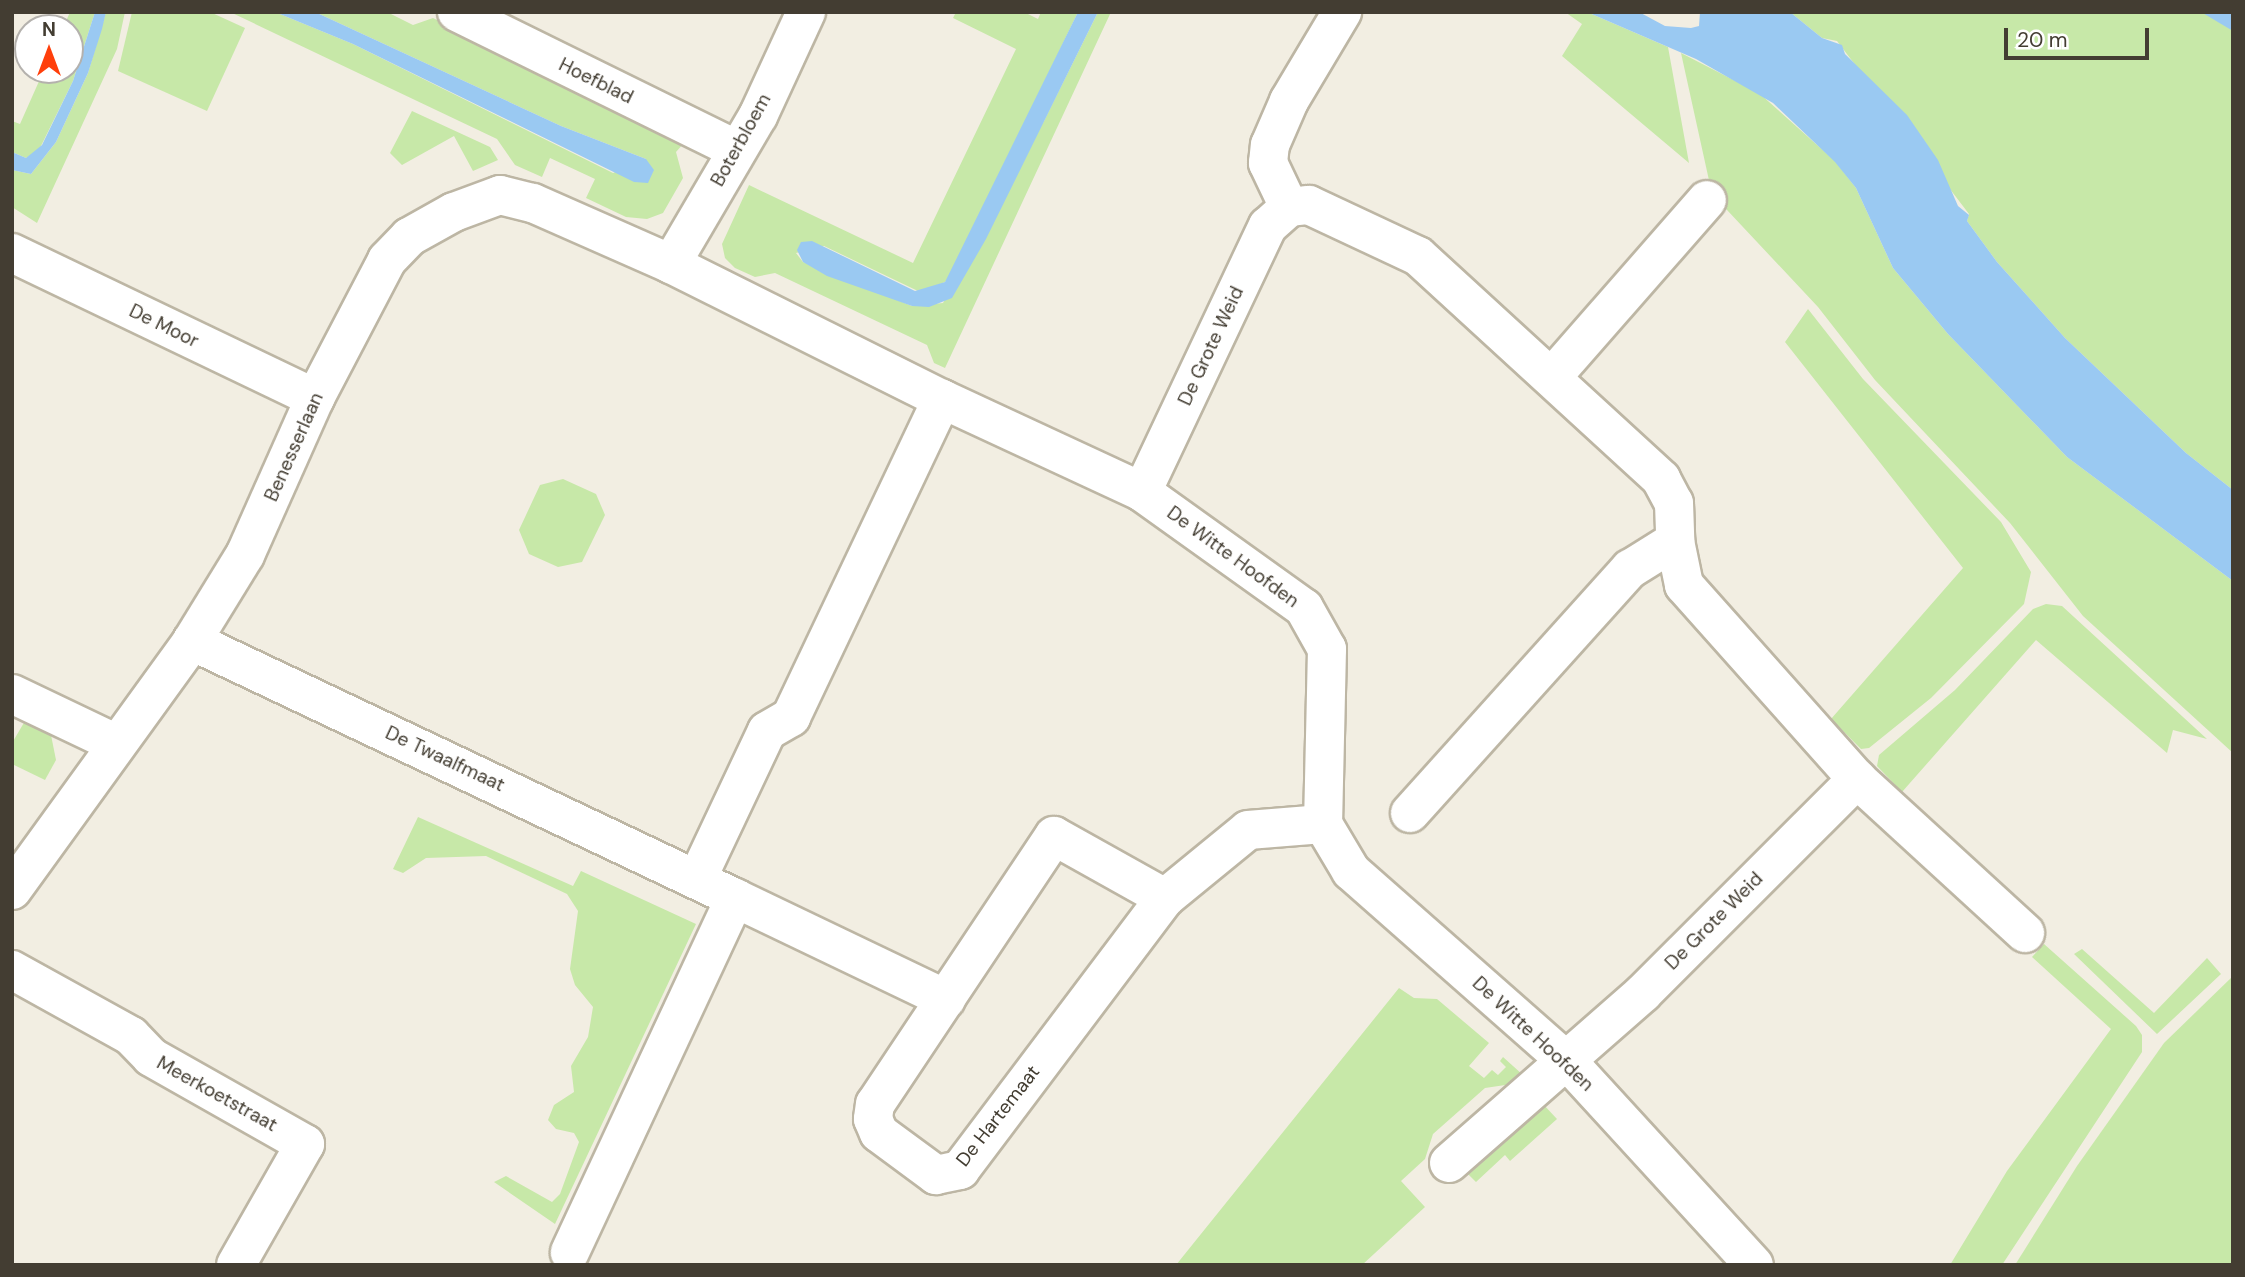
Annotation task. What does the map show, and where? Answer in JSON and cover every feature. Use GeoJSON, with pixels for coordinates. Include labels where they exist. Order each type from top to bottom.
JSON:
{"type":"FeatureCollection","features":[{"type":"Feature","properties":{"kind":"street","name":"Hoefblad"},"geometry":{"type":"LineString","coordinates":[[457,12],[736,149]]}},
{"type":"Feature","properties":{"kind":"street","name":"Boterbloem"},"geometry":{"type":"LineString","coordinates":[[671,264],[736,149],[758,116],[806,12]]}},
{"type":"Feature","properties":{"kind":"street"},"geometry":{"type":"LineString","coordinates":[[1342,12],[1289,101],[1270,145],[1268,163],[1289,207],[1310,205],[1418,256],[1661,479],[1674,503],[1675,541],[1684,585],[1857,779],[2025,933]]}},
{"type":"Feature","properties":{"kind":"street","name":"Benesserlaan"},"geometry":{"type":"LineString","coordinates":[[12,890],[192,641],[245,555],[315,398],[387,260],[410,237],[454,212],[500,195],[522,201],[671,264]]}},
{"type":"Feature","properties":{"kind":"street"},"geometry":{"type":"LineString","coordinates":[[1552,377],[1707,200]]}},
{"type":"Feature","properties":{"kind":"street","name":"De Grote Weid"},"geometry":{"type":"LineString","coordinates":[[1142,492],[1268,226],[1289,207]]}},
{"type":"Feature","properties":{"kind":"street","name":"De Moor"},"geometry":{"type":"LineString","coordinates":[[12,253],[315,398]]}},
{"type":"Feature","properties":{"kind":"street","name":"De Witte Hoofden"},"geometry":{"type":"LineString","coordinates":[[671,264],[942,400],[1142,492],[1304,608],[1327,649],[1323,824],[1351,871],[1568,1062],[1754,1265]]}},
{"type":"Feature","properties":{"kind":"street"},"geometry":{"type":"LineString","coordinates":[[698,877],[767,732],[791,717],[942,400]]}},
{"type":"Feature","properties":{"kind":"street"},"geometry":{"type":"LineString","coordinates":[[1410,813],[1630,569],[1675,541]]}},
{"type":"Feature","properties":{"kind":"street","name":"De Twaalfmaat"},"geometry":{"type":"LineString","coordinates":[[192,641],[698,877],[735,898]]}},
{"type":"Feature","properties":{"kind":"street"},"geometry":{"type":"LineString","coordinates":[[12,694],[117,744]]}},
{"type":"Feature","properties":{"kind":"street","name":"De Grote Weid"},"geometry":{"type":"LineString","coordinates":[[1568,1062],[1857,779]]}},
{"type":"Feature","properties":{"kind":"street","name":"De Hartemaat"},"geometry":{"type":"LineString","coordinates":[[1165,898],[1054,836],[875,1104],[873,1119],[878,1133],[936,1175],[960,1170],[1165,898],[1248,830],[1323,824]]}},
{"type":"Feature","properties":{"kind":"street"},"geometry":{"type":"LineString","coordinates":[[570,1252],[735,898],[946,999]]}},
{"type":"Feature","properties":{"kind":"street","name":"Meerkoetstraat"},"geometry":{"type":"LineString","coordinates":[[12,970],[131,1036],[151,1057],[306,1144],[236,1265]]}},
{"type":"Feature","properties":{"kind":"street"},"geometry":{"type":"LineString","coordinates":[[1449,1163],[1568,1062]]}},
{"type":"Feature","properties":{"kind":"green space"},"geometry":{"type":"Polygon","coordinates":[[[95,12],[84,46],[84,14],[69,14],[95,12]]]}},
{"type":"Feature","properties":{"kind":"green space"},"geometry":{"type":"Polygon","coordinates":[[[106,12],[125,12],[117,49],[37,223],[12,207],[12,170],[31,174],[56,142],[88,73],[106,12]]]}},
{"type":"Feature","properties":{"kind":"green space"},"geometry":{"type":"Polygon","coordinates":[[[132,12],[210,12],[245,28],[207,111],[118,71],[132,12]]]}},
{"type":"Feature","properties":{"kind":"green space"},"geometry":{"type":"Polygon","coordinates":[[[230,12],[275,12],[353,44],[613,173],[646,159],[561,126],[315,12],[387,12],[413,25],[433,18],[684,143],[676,152],[683,178],[663,213],[647,219],[626,217],[586,198],[595,179],[550,158],[542,177],[515,165],[497,139],[230,12]]]}},
{"type":"Feature","properties":{"kind":"green space"},"geometry":{"type":"Polygon","coordinates":[[[956,12],[1024,12],[1038,19],[1041,12],[1078,12],[953,272],[945,282],[920,292],[824,246],[796,253],[803,262],[912,306],[943,303],[1044,121],[1098,12],[1111,12],[945,368],[934,363],[927,345],[775,273],[755,277],[735,268],[725,258],[722,244],[749,185],[913,263],[1016,49],[953,18],[956,12]]]}},
{"type":"Feature","properties":{"kind":"green space"},"geometry":{"type":"Polygon","coordinates":[[[1565,12],[1587,12],[1668,47],[1689,163],[1562,56],[1582,24],[1565,12]]]}},
{"type":"Feature","properties":{"kind":"green space"},"geometry":{"type":"Polygon","coordinates":[[[1790,12],[2233,12],[2233,490],[2186,453],[2065,338],[1997,262],[1967,221],[1969,214],[1837,41],[1822,38],[1790,12]]]}},
{"type":"Feature","properties":{"kind":"green space"},"geometry":{"type":"Polygon","coordinates":[[[1681,53],[1759,93],[1835,161],[1856,188],[1893,268],[1948,334],[2067,457],[2233,581],[2233,753],[2083,616],[2010,523],[1875,380],[1818,307],[1712,194],[1681,53]]]}},
{"type":"Feature","properties":{"kind":"green space"},"geometry":{"type":"Polygon","coordinates":[[[38,84],[72,84],[38,152],[26,158],[12,152],[12,121],[20,124],[38,84]]]}},
{"type":"Feature","properties":{"kind":"green space"},"geometry":{"type":"Polygon","coordinates":[[[412,111],[490,147],[498,160],[473,171],[454,136],[402,165],[390,153],[412,111]]]}},
{"type":"Feature","properties":{"kind":"green space"},"geometry":{"type":"Polygon","coordinates":[[[1808,309],[1863,379],[2001,522],[2031,572],[2024,604],[1931,698],[1869,748],[1861,749],[1831,719],[1963,568],[1785,342],[1808,309]]]}},
{"type":"Feature","properties":{"kind":"green space"},"geometry":{"type":"Polygon","coordinates":[[[563,479],[596,494],[605,515],[582,562],[558,567],[529,554],[519,530],[540,485],[563,479]]]}},
{"type":"Feature","properties":{"kind":"green space"},"geometry":{"type":"Polygon","coordinates":[[[2046,604],[2062,606],[2207,739],[2173,730],[2167,753],[2036,640],[1902,792],[1877,766],[1879,755],[1955,690],[2033,609],[2046,604]]]}},
{"type":"Feature","properties":{"kind":"green space"},"geometry":{"type":"Polygon","coordinates":[[[25,721],[51,735],[56,760],[45,780],[12,764],[12,743],[25,721]]]}},
{"type":"Feature","properties":{"kind":"green space"},"geometry":{"type":"Polygon","coordinates":[[[418,817],[573,886],[581,871],[696,924],[555,1224],[494,1182],[506,1176],[552,1202],[560,1194],[579,1142],[574,1133],[556,1129],[548,1120],[554,1105],[574,1092],[571,1066],[588,1037],[593,1007],[575,985],[570,969],[578,911],[567,894],[486,856],[426,858],[403,873],[393,869],[418,817]]]}},
{"type":"Feature","properties":{"kind":"green space"},"geometry":{"type":"Polygon","coordinates":[[[2044,944],[2136,1026],[2142,1035],[2142,1052],[2002,1265],[1950,1265],[2007,1171],[2111,1029],[2032,957],[2044,944]]]}},
{"type":"Feature","properties":{"kind":"green space"},"geometry":{"type":"Polygon","coordinates":[[[2082,949],[2154,1013],[2207,958],[2221,974],[2157,1034],[2074,954],[2082,949]]]}},
{"type":"Feature","properties":{"kind":"green space"},"geometry":{"type":"Polygon","coordinates":[[[2233,976],[2233,1265],[2015,1265],[2077,1166],[2164,1043],[2233,976]]]}},
{"type":"Feature","properties":{"kind":"green space"},"geometry":{"type":"Polygon","coordinates":[[[1399,988],[1414,998],[1437,999],[1489,1043],[1469,1066],[1484,1078],[1492,1070],[1498,1075],[1506,1067],[1500,1061],[1503,1057],[1523,1075],[1512,1084],[1485,1088],[1433,1134],[1425,1159],[1401,1181],[1425,1207],[1362,1265],[1176,1265],[1399,988]]]}},
{"type":"Feature","properties":{"kind":"green space"},"geometry":{"type":"Polygon","coordinates":[[[1542,1103],[1557,1119],[1510,1161],[1505,1155],[1476,1182],[1466,1172],[1542,1103]]]}},
{"type":"Feature","properties":{"kind":"water"},"geometry":{"type":"Polygon","coordinates":[[[95,12],[106,12],[84,82],[84,46],[95,12]]]}},
{"type":"Feature","properties":{"kind":"water"},"geometry":{"type":"Polygon","coordinates":[[[275,12],[315,12],[561,126],[646,159],[654,170],[648,183],[634,182],[353,44],[275,12]]]}},
{"type":"Feature","properties":{"kind":"water"},"geometry":{"type":"Polygon","coordinates":[[[1078,12],[1098,12],[986,239],[952,298],[929,307],[912,306],[827,276],[803,262],[797,250],[801,242],[812,241],[915,291],[945,282],[1078,12]]]}},
{"type":"Feature","properties":{"kind":"water"},"geometry":{"type":"Polygon","coordinates":[[[1587,12],[1639,12],[1665,26],[1691,28],[1699,26],[1700,12],[1790,12],[1822,38],[1842,45],[1845,54],[1907,115],[1938,160],[1958,206],[1969,215],[1967,221],[1997,262],[2065,338],[2186,453],[2233,490],[2233,581],[2067,457],[1948,334],[1893,268],[1856,188],[1835,162],[1773,103],[1696,59],[1587,12]]]}},
{"type":"Feature","properties":{"kind":"water"},"geometry":{"type":"Polygon","coordinates":[[[2201,12],[2233,12],[2233,31],[2201,12]]]}},
{"type":"Feature","properties":{"kind":"water"},"geometry":{"type":"Polygon","coordinates":[[[72,84],[83,84],[56,142],[31,174],[12,170],[12,152],[26,158],[42,145],[72,84]]]}}]}
